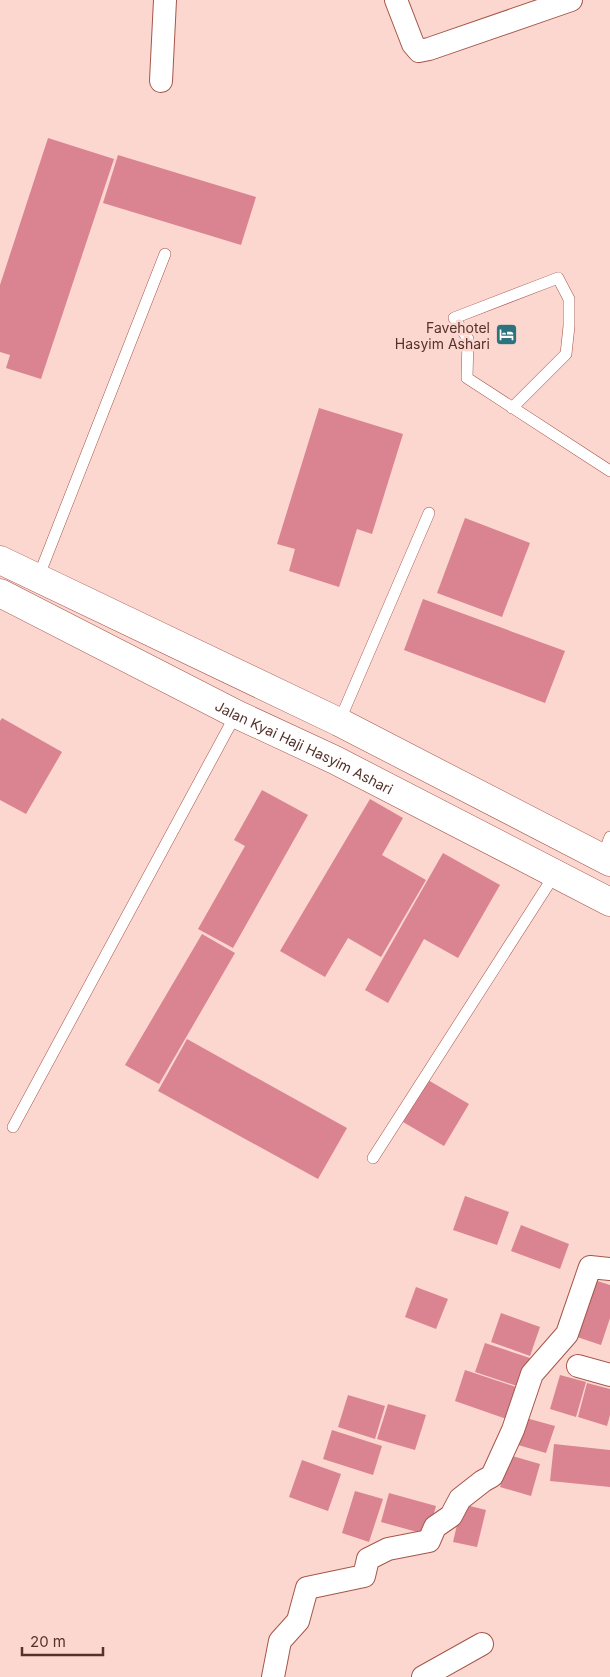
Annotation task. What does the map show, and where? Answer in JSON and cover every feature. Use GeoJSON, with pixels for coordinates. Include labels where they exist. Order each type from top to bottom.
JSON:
{"type":"FeatureCollection","features":[{"type":"Feature","properties":{"kind":"main road"},"geometry":{"type":"LineString","coordinates":[[0,560],[607,852]]}},
{"type":"Feature","properties":{"kind":"main road","name":"Jalan Kyai Haji Hasyim Ashari"},"geometry":{"type":"LineString","coordinates":[[0,592],[236,714],[335,760],[610,902]]}},
{"type":"Feature","properties":{"kind":"street"},"geometry":{"type":"LineString","coordinates":[[161,81],[166,0]]}},
{"type":"Feature","properties":{"kind":"street"},"geometry":{"type":"LineString","coordinates":[[396,0],[413,44],[421,51],[571,0]]}},
{"type":"Feature","properties":{"kind":"street"},"geometry":{"type":"LineString","coordinates":[[273,1677],[280,1641],[298,1621],[307,1588],[364,1576],[368,1559],[388,1549],[429,1541],[435,1527],[451,1516],[460,1498],[482,1481],[492,1476],[513,1430],[532,1374],[567,1334],[590,1267],[610,1269]]}},
{"type":"Feature","properties":{"kind":"street"},"geometry":{"type":"LineString","coordinates":[[578,1366],[610,1375]]}},
{"type":"Feature","properties":{"kind":"street"},"geometry":{"type":"LineString","coordinates":[[423,1677],[482,1644]]}},
{"type":"Feature","properties":{"kind":"lane"},"geometry":{"type":"LineString","coordinates":[[38,578],[165,254]]}},
{"type":"Feature","properties":{"kind":"lane"},"geometry":{"type":"LineString","coordinates":[[512,408],[566,354],[569,299],[558,278],[454,318],[468,340],[467,378],[512,408],[610,471]]}},
{"type":"Feature","properties":{"kind":"lane"},"geometry":{"type":"LineString","coordinates":[[339,722],[429,513]]}},
{"type":"Feature","properties":{"kind":"lane"},"geometry":{"type":"LineString","coordinates":[[13,1127],[236,714]]}},
{"type":"Feature","properties":{"kind":"lane"},"geometry":{"type":"LineString","coordinates":[[373,1158],[555,874]]}},
{"type":"Feature","properties":{"kind":"building"},"geometry":{"type":"Polygon","coordinates":[[[48,138],[114,159],[41,379],[6,368],[10,355],[0,352],[0,285],[48,138]]]}},
{"type":"Feature","properties":{"kind":"building"},"geometry":{"type":"Polygon","coordinates":[[[118,155],[256,197],[241,245],[103,203],[118,155]]]}},
{"type":"Feature","properties":{"kind":"building"},"geometry":{"type":"Polygon","coordinates":[[[319,408],[403,434],[372,534],[357,529],[339,587],[289,571],[295,549],[277,544],[319,408]]]}},
{"type":"Feature","properties":{"kind":"building"},"geometry":{"type":"Polygon","coordinates":[[[465,518],[530,543],[502,617],[437,593],[465,518]]]}},
{"type":"Feature","properties":{"kind":"building"},"geometry":{"type":"Polygon","coordinates":[[[423,599],[565,651],[545,703],[404,650],[423,599]]]}},
{"type":"Feature","properties":{"kind":"building"},"geometry":{"type":"Polygon","coordinates":[[[2,718],[62,752],[26,814],[0,800],[0,721],[2,718]]]}},
{"type":"Feature","properties":{"kind":"building"},"geometry":{"type":"Polygon","coordinates":[[[262,790],[308,815],[233,948],[198,929],[245,846],[234,840],[262,790]]]}},
{"type":"Feature","properties":{"kind":"building"},"geometry":{"type":"Polygon","coordinates":[[[370,799],[403,818],[382,855],[426,880],[381,957],[348,938],[325,977],[280,951],[370,799]]]}},
{"type":"Feature","properties":{"kind":"building"},"geometry":{"type":"Polygon","coordinates":[[[443,853],[500,885],[458,958],[424,939],[388,1003],[365,990],[443,853]]]}},
{"type":"Feature","properties":{"kind":"building"},"geometry":{"type":"Polygon","coordinates":[[[202,934],[235,953],[159,1084],[125,1065],[202,934]]]}},
{"type":"Feature","properties":{"kind":"building"},"geometry":{"type":"Polygon","coordinates":[[[187,1039],[347,1128],[318,1179],[158,1091],[187,1039]]]}},
{"type":"Feature","properties":{"kind":"building"},"geometry":{"type":"Polygon","coordinates":[[[428,1080],[469,1104],[444,1146],[403,1122],[428,1080]]]}},
{"type":"Feature","properties":{"kind":"building"},"geometry":{"type":"Polygon","coordinates":[[[465,1196],[509,1212],[497,1245],[453,1230],[465,1196]]]}},
{"type":"Feature","properties":{"kind":"building"},"geometry":{"type":"Polygon","coordinates":[[[521,1225],[569,1244],[560,1269],[511,1251],[521,1225]]]}},
{"type":"Feature","properties":{"kind":"building"},"geometry":{"type":"Polygon","coordinates":[[[591,1279],[610,1285],[610,1318],[601,1345],[571,1335],[591,1279]]]}},
{"type":"Feature","properties":{"kind":"building"},"geometry":{"type":"Polygon","coordinates":[[[416,1287],[448,1299],[436,1329],[405,1317],[416,1287]]]}},
{"type":"Feature","properties":{"kind":"building"},"geometry":{"type":"Polygon","coordinates":[[[501,1313],[540,1327],[530,1356],[491,1342],[501,1313]]]}},
{"type":"Feature","properties":{"kind":"building"},"geometry":{"type":"Polygon","coordinates":[[[485,1343],[533,1359],[523,1388],[475,1372],[485,1343]]]}},
{"type":"Feature","properties":{"kind":"building"},"geometry":{"type":"Polygon","coordinates":[[[465,1370],[522,1389],[512,1421],[455,1401],[465,1370]]]}},
{"type":"Feature","properties":{"kind":"building"},"geometry":{"type":"Polygon","coordinates":[[[560,1375],[586,1382],[576,1417],[550,1409],[560,1375]]]}},
{"type":"Feature","properties":{"kind":"building"},"geometry":{"type":"Polygon","coordinates":[[[587,1383],[610,1389],[610,1415],[607,1426],[578,1417],[587,1383]]]}},
{"type":"Feature","properties":{"kind":"building"},"geometry":{"type":"Polygon","coordinates":[[[348,1395],[385,1406],[375,1439],[338,1427],[348,1395]]]}},
{"type":"Feature","properties":{"kind":"building"},"geometry":{"type":"Polygon","coordinates":[[[388,1404],[426,1415],[415,1450],[377,1439],[388,1404]]]}},
{"type":"Feature","properties":{"kind":"building"},"geometry":{"type":"Polygon","coordinates":[[[526,1418],[555,1426],[546,1453],[518,1445],[526,1418]]]}},
{"type":"Feature","properties":{"kind":"building"},"geometry":{"type":"Polygon","coordinates":[[[332,1430],[382,1446],[373,1475],[323,1459],[332,1430]]]}},
{"type":"Feature","properties":{"kind":"building"},"geometry":{"type":"Polygon","coordinates":[[[554,1444],[610,1450],[610,1487],[550,1481],[554,1444]]]}},
{"type":"Feature","properties":{"kind":"building"},"geometry":{"type":"Polygon","coordinates":[[[509,1455],[540,1464],[531,1496],[500,1487],[509,1455]]]}},
{"type":"Feature","properties":{"kind":"building"},"geometry":{"type":"Polygon","coordinates":[[[302,1460],[341,1474],[328,1511],[289,1497],[302,1460]]]}},
{"type":"Feature","properties":{"kind":"building"},"geometry":{"type":"Polygon","coordinates":[[[355,1491],[383,1499],[369,1542],[342,1533],[355,1491]]]}},
{"type":"Feature","properties":{"kind":"building"},"geometry":{"type":"Polygon","coordinates":[[[389,1493],[436,1506],[428,1535],[381,1522],[389,1493]]]}},
{"type":"Feature","properties":{"kind":"building"},"geometry":{"type":"Polygon","coordinates":[[[462,1504],[486,1510],[477,1547],[453,1542],[462,1504]]]}},
{"type":"Feature","properties":{"kind":"place","name":"Favehotel Hasyim Ashari"},"geometry":{"type":"Point","coordinates":[506,335]}}]}
